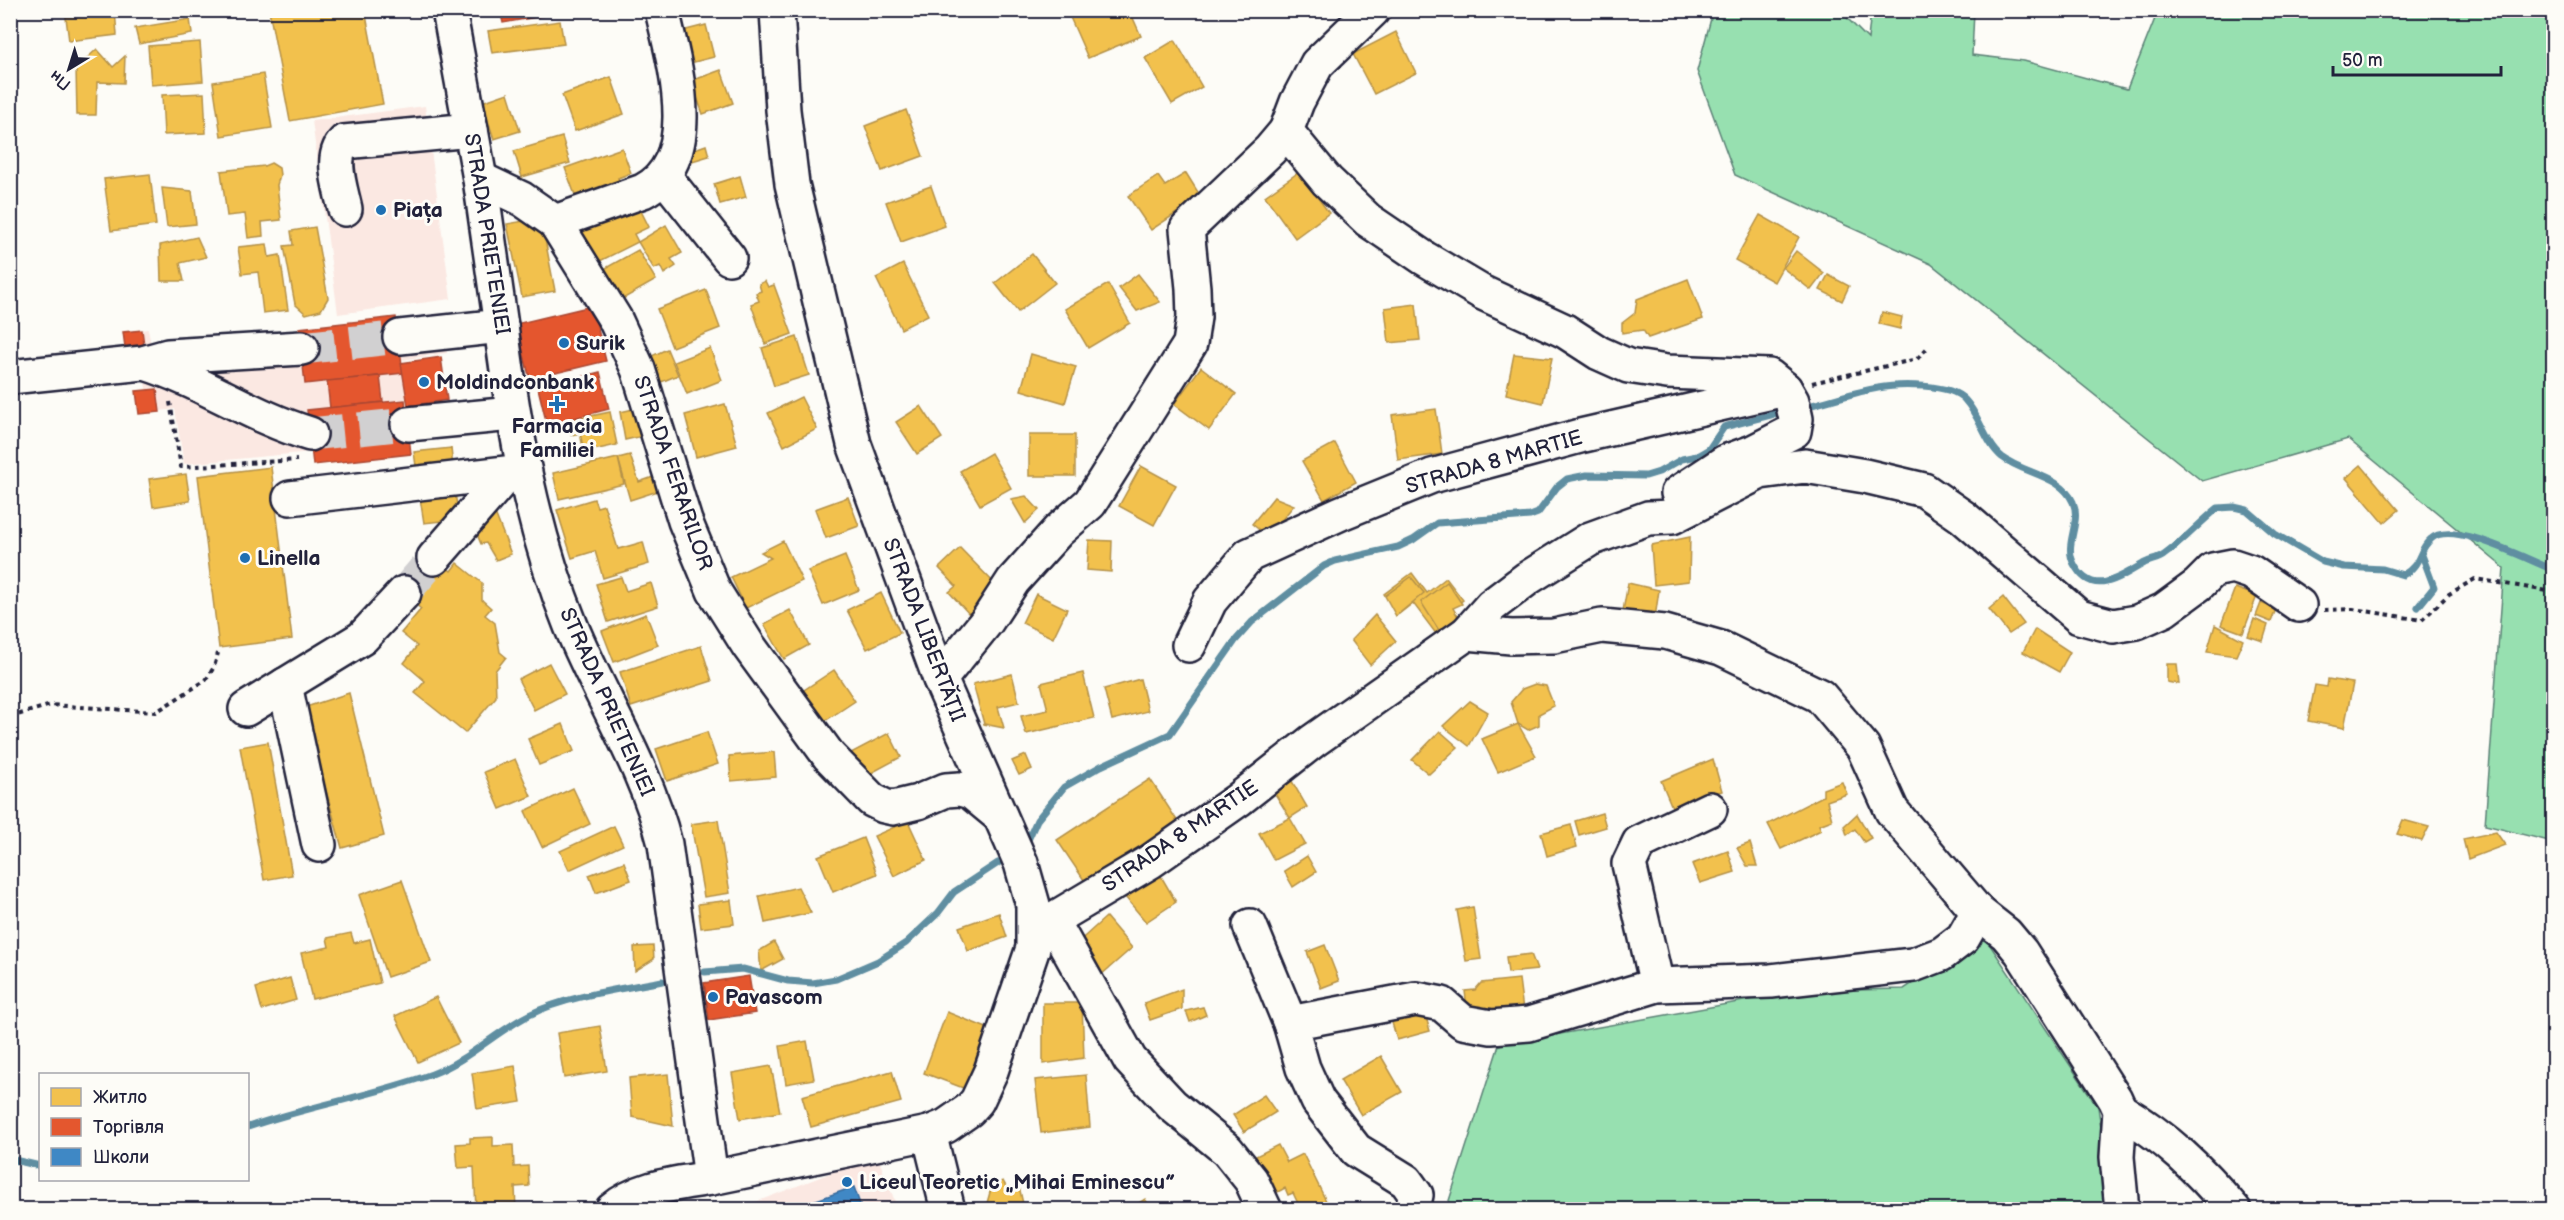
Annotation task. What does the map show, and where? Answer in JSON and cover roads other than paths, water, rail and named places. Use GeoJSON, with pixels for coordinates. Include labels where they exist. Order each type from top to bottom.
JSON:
{"type":"FeatureCollection","features":[{"type":"Feature","properties":{"kind":"main road","name":"STRADA PRIETENIEI"},"geometry":{"type":"LineString","coordinates":[[449,10],[480,179],[512,414],[515,472],[572,628],[659,819],[675,908],[711,1178]]}},
{"type":"Feature","properties":{"kind":"main road"},"geometry":{"type":"LineString","coordinates":[[555,222],[629,197],[655,186],[664,176],[675,154],[680,133],[680,97],[662,10]]}},
{"type":"Feature","properties":{"kind":"main road","name":"STRADA LIBERTĂȚII"},"geometry":{"type":"LineString","coordinates":[[777,10],[783,110],[792,184],[843,401],[869,488],[940,679],[1024,872],[1033,905],[1043,923],[1018,997],[977,1101],[959,1119],[929,1132]]}},
{"type":"Feature","properties":{"kind":"main road"},"geometry":{"type":"LineString","coordinates":[[940,679],[987,621],[1013,580],[1058,531],[1090,503],[1190,344],[1194,317],[1187,229],[1286,131],[1297,102],[1317,64],[1373,10]]}},
{"type":"Feature","properties":{"kind":"main road"},"geometry":{"type":"LineString","coordinates":[[345,209],[336,158],[338,148],[344,142],[471,130]]}},
{"type":"Feature","properties":{"kind":"main road"},"geometry":{"type":"LineString","coordinates":[[1286,131],[1328,181],[1368,220],[1424,258],[1483,293],[1565,331],[1599,353],[1628,366],[1667,372],[1769,376],[1791,403]]}},
{"type":"Feature","properties":{"kind":"main road"},"geometry":{"type":"LineString","coordinates":[[664,176],[729,258]]}},
{"type":"Feature","properties":{"kind":"main road","name":"STRADA FERARILOR"},"geometry":{"type":"LineString","coordinates":[[480,179],[522,199],[555,222],[615,319],[638,369],[685,521],[714,591],[789,704],[829,756],[872,800],[893,808],[918,802],[946,790],[960,789],[971,792],[1000,816]]}},
{"type":"Feature","properties":{"kind":"main road"},"geometry":{"type":"LineString","coordinates":[[400,337],[501,326]]}},
{"type":"Feature","properties":{"kind":"main road"},"geometry":{"type":"LineString","coordinates":[[10,377],[143,363],[168,356],[302,348]]}},
{"type":"Feature","properties":{"kind":"main road"},"geometry":{"type":"LineString","coordinates":[[143,363],[180,374],[261,416],[305,447]]}},
{"type":"Feature","properties":{"kind":"main road","name":"STRADA 8 MARTIE"},"geometry":{"type":"LineString","coordinates":[[1189,645],[1210,601],[1249,555],[1341,513],[1432,476],[1580,436],[1791,403],[1794,431],[1752,452],[1725,462],[1673,497],[1648,519]]}},
{"type":"Feature","properties":{"kind":"main road"},"geometry":{"type":"LineString","coordinates":[[408,424],[512,414]]}},
{"type":"Feature","properties":{"kind":"main road","name":"STRADA 8 MARTIE"},"geometry":{"type":"LineString","coordinates":[[1043,923],[1151,861],[1238,800],[1322,734],[1467,633],[1491,606],[1528,578],[1590,539],[1648,519],[1672,517],[1760,472],[1805,466],[1865,476],[1924,490],[1963,517],[2079,617],[2113,626],[2137,622],[2164,610],[2198,585],[2213,570],[2233,566],[2251,572],[2299,605]]}},
{"type":"Feature","properties":{"kind":"main road"},"geometry":{"type":"LineString","coordinates":[[290,498],[515,472]]}},
{"type":"Feature","properties":{"kind":"main road"},"geometry":{"type":"LineString","coordinates":[[434,558],[515,472]]}},
{"type":"Feature","properties":{"kind":"main road"},"geometry":{"type":"LineString","coordinates":[[246,709],[362,638],[404,593]]}},
{"type":"Feature","properties":{"kind":"main road"},"geometry":{"type":"LineString","coordinates":[[1467,633],[1511,637],[1554,636],[1602,626],[1665,632],[1721,648],[1820,696],[1863,747],[1892,811],[1978,912],[2006,934],[2021,952],[2120,1110],[2158,1133],[2204,1175],[2234,1209]]}},
{"type":"Feature","properties":{"kind":"main road"},"geometry":{"type":"LineString","coordinates":[[285,685],[320,845]]}},
{"type":"Feature","properties":{"kind":"main road"},"geometry":{"type":"LineString","coordinates":[[1657,985],[1629,864],[1639,843],[1710,809]]}},
{"type":"Feature","properties":{"kind":"main road"},"geometry":{"type":"LineString","coordinates":[[1290,1023],[1416,999],[1442,1004],[1463,1022],[1491,1028],[1529,1024],[1657,985],[1771,981],[1913,965],[1942,954],[1963,938],[1978,912]]}},
{"type":"Feature","properties":{"kind":"main road"},"geometry":{"type":"LineString","coordinates":[[1043,923],[1130,1060],[1172,1105],[1227,1150],[1251,1180],[1265,1209]]}},
{"type":"Feature","properties":{"kind":"main road"},"geometry":{"type":"LineString","coordinates":[[1250,926],[1290,1023],[1303,1068],[1318,1101],[1356,1150],[1406,1181],[1416,1195],[1412,1209]]}},
{"type":"Feature","properties":{"kind":"main road"},"geometry":{"type":"LineString","coordinates":[[2120,1110],[2116,1157],[2122,1209]]}},
{"type":"Feature","properties":{"kind":"main road"},"geometry":{"type":"LineString","coordinates":[[612,1209],[627,1197],[645,1191],[929,1132],[948,1209]]}},
{"type":"Feature","properties":{"kind":"waterway"},"geometry":{"type":"LineString","coordinates":[[1803,407],[1887,387],[1924,386],[1958,394],[1970,406],[1991,444],[2002,457],[2051,480],[2067,493],[2075,510],[2071,556],[2081,575],[2089,581],[2098,583],[2116,579],[2145,563],[2162,557],[2218,508],[2234,507],[2247,510],[2275,534],[2323,562],[2344,567],[2383,569],[2403,575],[2417,562],[2423,548],[2431,539],[2441,534],[2456,534],[2491,544],[2554,570]]}},
{"type":"Feature","properties":{"kind":"waterway"},"geometry":{"type":"LineString","coordinates":[[1027,842],[1037,820],[1064,787],[1101,766],[1170,734],[1235,641],[1252,622],[1324,566],[1335,561],[1398,547],[1413,540],[1437,523],[1530,516],[1538,513],[1557,487],[1567,479],[1587,475],[1646,476],[1659,472],[1682,459],[1697,456],[1709,449],[1724,427],[1786,411]]}},
{"type":"Feature","properties":{"kind":"waterway"},"geometry":{"type":"LineString","coordinates":[[2418,607],[2434,587],[2422,555]]}},
{"type":"Feature","properties":{"kind":"waterway"},"geometry":{"type":"LineString","coordinates":[[705,972],[743,969],[788,981],[813,983],[836,979],[878,961],[906,943],[938,913],[954,892],[998,863]]}},
{"type":"Feature","properties":{"kind":"waterway"},"geometry":{"type":"LineString","coordinates":[[249,1127],[432,1074],[458,1061],[517,1022],[544,1008],[594,994],[662,981]]}},
{"type":"Feature","properties":{"kind":"waterway"},"geometry":{"type":"LineString","coordinates":[[10,1159],[39,1166]]}},
{"type":"Feature","properties":{"kind":"tunnel"},"geometry":{"type":"LineString","coordinates":[[302,348],[400,337]]}},
{"type":"Feature","properties":{"kind":"tunnel"},"geometry":{"type":"LineString","coordinates":[[310,434],[408,424]]}},
{"type":"Feature","properties":{"kind":"tunnel"},"geometry":{"type":"LineString","coordinates":[[404,593],[434,558]]}},
{"type":"Feature","properties":{"kind":"place","name":"Piața"},"geometry":{"type":"Point","coordinates":[381,210]}},
{"type":"Feature","properties":{"kind":"place","name":"Surik"},"geometry":{"type":"Point","coordinates":[564,343]}},
{"type":"Feature","properties":{"kind":"place","name":"Moldindconbank"},"geometry":{"type":"Point","coordinates":[424,382]}},
{"type":"Feature","properties":{"kind":"place","name":"Farmacia Familiei"},"geometry":{"type":"Point","coordinates":[557,404]}},
{"type":"Feature","properties":{"kind":"place","name":"Linella"},"geometry":{"type":"Point","coordinates":[245,558]}},
{"type":"Feature","properties":{"kind":"place","name":"Pavascom"},"geometry":{"type":"Point","coordinates":[713,997]}},
{"type":"Feature","properties":{"kind":"place","name":"Liceul Teoretic „Mihai Eminescu”"},"geometry":{"type":"Point","coordinates":[847,1182]}}]}
